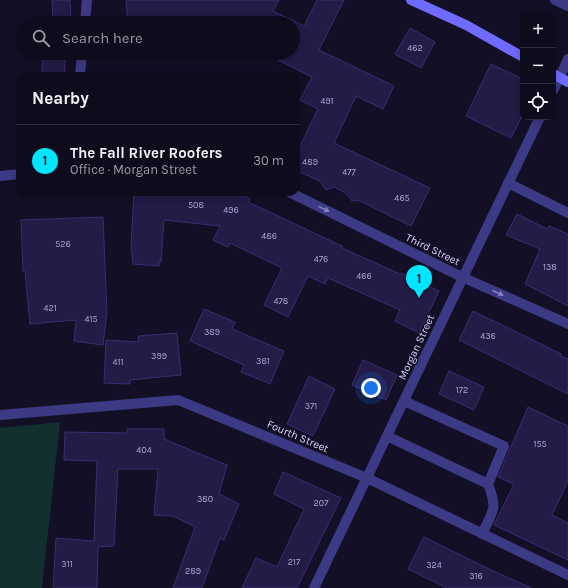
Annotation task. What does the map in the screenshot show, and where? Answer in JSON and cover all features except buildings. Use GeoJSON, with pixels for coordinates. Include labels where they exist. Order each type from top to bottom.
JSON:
{"type":"FeatureCollection","features":[{"type":"Feature","properties":{"kind":"street"},"geometry":{"type":"LineString","coordinates":[[86,16],[87,0]]}},
{"type":"Feature","properties":{"kind":"street"},"geometry":{"type":"LineString","coordinates":[[411,0],[466,25],[520,55]]}},
{"type":"Feature","properties":{"kind":"street"},"geometry":{"type":"LineString","coordinates":[[555,0],[568,6]]}},
{"type":"Feature","properties":{"kind":"street"},"geometry":{"type":"LineString","coordinates":[[560,78],[568,59]]}},
{"type":"Feature","properties":{"kind":"street"},"geometry":{"type":"LineString","coordinates":[[80,72],[81,60]]}},
{"type":"Feature","properties":{"kind":"street","name":"Morgan Street"},"geometry":{"type":"LineString","coordinates":[[314,588],[539,120]]}},
{"type":"Feature","properties":{"kind":"street"},"geometry":{"type":"LineString","coordinates":[[0,176],[16,174]]}},
{"type":"Feature","properties":{"kind":"street"},"geometry":{"type":"LineString","coordinates":[[508,183],[568,213]]}},
{"type":"Feature","properties":{"kind":"street","name":"Third Street"},"geometry":{"type":"LineString","coordinates":[[297,196],[462,277],[568,324]]}},
{"type":"Feature","properties":{"kind":"street","name":"Fourth Street"},"geometry":{"type":"LineString","coordinates":[[0,415],[178,400],[367,478],[568,575]]}},
{"type":"Feature","properties":{"kind":"street"},"geometry":{"type":"LineString","coordinates":[[404,401],[504,446],[488,484]]}},
{"type":"Feature","properties":{"kind":"street"},"geometry":{"type":"LineString","coordinates":[[387,436],[488,484],[493,496],[494,508],[482,534]]}},
{"type":"Feature","properties":{"kind":"green space"},"geometry":{"type":"Polygon","coordinates":[[[60,422],[42,588],[0,588],[0,428],[60,422]]]}},
{"type":"Feature","properties":{"kind":"place","name":"The Fall River Roofers"},"geometry":{"type":"Point","coordinates":[419,298]}}]}
